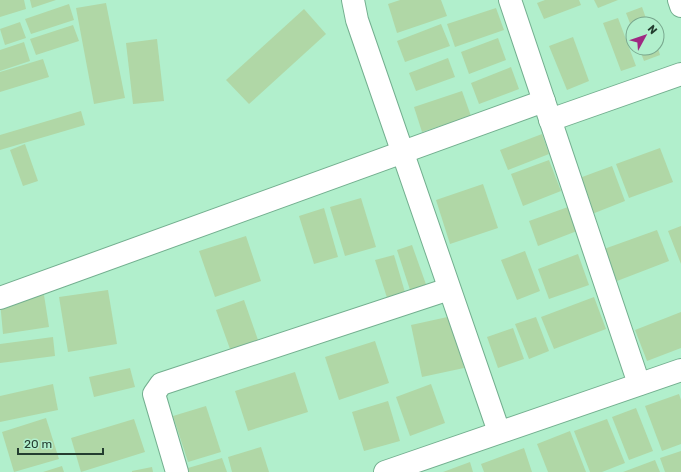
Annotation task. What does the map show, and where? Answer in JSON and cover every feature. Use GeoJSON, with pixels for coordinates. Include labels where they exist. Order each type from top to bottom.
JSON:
{"type":"FeatureCollection","features":[{"type":"Feature","properties":{"kind":"street"},"geometry":{"type":"LineString","coordinates":[[353,0],[357,20],[499,432]]}},
{"type":"Feature","properties":{"kind":"street"},"geometry":{"type":"LineString","coordinates":[[510,0],[639,384]]}},
{"type":"Feature","properties":{"kind":"street"},"geometry":{"type":"LineString","coordinates":[[679,0],[681,6]]}},
{"type":"Feature","properties":{"kind":"street"},"geometry":{"type":"LineString","coordinates":[[0,298],[402,152],[547,110],[681,74]]}},
{"type":"Feature","properties":{"kind":"street"},"geometry":{"type":"LineString","coordinates":[[177,472],[154,394],[161,384],[450,289]]}},
{"type":"Feature","properties":{"kind":"street"},"geometry":{"type":"LineString","coordinates":[[392,471],[499,432],[681,370]]}},
{"type":"Feature","properties":{"kind":"building"},"geometry":{"type":"Polygon","coordinates":[[[0,0],[24,0],[26,9],[0,17],[0,0]]]}},
{"type":"Feature","properties":{"kind":"building"},"geometry":{"type":"Polygon","coordinates":[[[30,0],[56,0],[32,8],[30,0]]]}},
{"type":"Feature","properties":{"kind":"building"},"geometry":{"type":"Polygon","coordinates":[[[400,0],[441,0],[447,16],[397,33],[388,4],[400,0]]]}},
{"type":"Feature","properties":{"kind":"building"},"geometry":{"type":"Polygon","coordinates":[[[545,0],[579,0],[581,5],[544,19],[537,3],[545,0]]]}},
{"type":"Feature","properties":{"kind":"building"},"geometry":{"type":"Polygon","coordinates":[[[594,0],[618,0],[598,8],[594,0]]]}},
{"type":"Feature","properties":{"kind":"building"},"geometry":{"type":"Polygon","coordinates":[[[106,3],[125,98],[94,104],[76,8],[106,3]]]}},
{"type":"Feature","properties":{"kind":"building"},"geometry":{"type":"Polygon","coordinates":[[[69,4],[74,20],[31,34],[25,19],[69,4]]]}},
{"type":"Feature","properties":{"kind":"building"},"geometry":{"type":"Polygon","coordinates":[[[642,7],[645,16],[627,16],[626,13],[642,7]]]}},
{"type":"Feature","properties":{"kind":"building"},"geometry":{"type":"Polygon","coordinates":[[[496,8],[504,30],[455,47],[447,24],[496,8]]]}},
{"type":"Feature","properties":{"kind":"building"},"geometry":{"type":"Polygon","coordinates":[[[304,9],[326,34],[249,104],[226,80],[304,9]]]}},
{"type":"Feature","properties":{"kind":"building"},"geometry":{"type":"Polygon","coordinates":[[[618,18],[625,37],[625,56],[632,56],[636,66],[621,71],[603,23],[618,18]]]}},
{"type":"Feature","properties":{"kind":"building"},"geometry":{"type":"Polygon","coordinates":[[[20,22],[26,38],[5,45],[0,29],[20,22]]]}},
{"type":"Feature","properties":{"kind":"building"},"geometry":{"type":"Polygon","coordinates":[[[441,24],[450,46],[405,62],[397,41],[441,24]]]}},
{"type":"Feature","properties":{"kind":"building"},"geometry":{"type":"Polygon","coordinates":[[[73,25],[79,41],[36,55],[30,39],[73,25]]]}},
{"type":"Feature","properties":{"kind":"building"},"geometry":{"type":"Polygon","coordinates":[[[573,37],[589,81],[567,90],[549,46],[573,37]]]}},
{"type":"Feature","properties":{"kind":"building"},"geometry":{"type":"Polygon","coordinates":[[[498,38],[506,60],[469,74],[461,52],[498,38]]]}},
{"type":"Feature","properties":{"kind":"building"},"geometry":{"type":"Polygon","coordinates":[[[157,39],[164,101],[133,104],[126,43],[157,39]]]}},
{"type":"Feature","properties":{"kind":"building"},"geometry":{"type":"Polygon","coordinates":[[[24,42],[30,61],[0,71],[0,50],[24,42]]]}},
{"type":"Feature","properties":{"kind":"building"},"geometry":{"type":"Polygon","coordinates":[[[642,56],[657,56],[644,61],[642,56]]]}},
{"type":"Feature","properties":{"kind":"building"},"geometry":{"type":"Polygon","coordinates":[[[448,58],[455,77],[416,91],[409,73],[448,58]]]}},
{"type":"Feature","properties":{"kind":"building"},"geometry":{"type":"Polygon","coordinates":[[[43,59],[49,77],[0,92],[0,72],[43,59]]]}},
{"type":"Feature","properties":{"kind":"building"},"geometry":{"type":"Polygon","coordinates":[[[511,67],[519,89],[479,104],[471,83],[511,67]]]}},
{"type":"Feature","properties":{"kind":"building"},"geometry":{"type":"Polygon","coordinates":[[[462,91],[471,116],[422,132],[414,107],[462,91]]]}},
{"type":"Feature","properties":{"kind":"building"},"geometry":{"type":"Polygon","coordinates":[[[81,111],[85,125],[0,150],[0,135],[81,111]]]}},
{"type":"Feature","properties":{"kind":"building"},"geometry":{"type":"Polygon","coordinates":[[[542,134],[549,154],[508,170],[500,150],[542,134]]]}},
{"type":"Feature","properties":{"kind":"building"},"geometry":{"type":"Polygon","coordinates":[[[25,144],[38,181],[23,186],[10,150],[25,144]]]}},
{"type":"Feature","properties":{"kind":"building"},"geometry":{"type":"Polygon","coordinates":[[[660,148],[673,182],[629,198],[616,164],[660,148]]]}},
{"type":"Feature","properties":{"kind":"building"},"geometry":{"type":"Polygon","coordinates":[[[549,160],[561,191],[523,206],[511,174],[549,160]]]}},
{"type":"Feature","properties":{"kind":"building"},"geometry":{"type":"Polygon","coordinates":[[[612,166],[625,201],[587,216],[574,180],[612,166]]]}},
{"type":"Feature","properties":{"kind":"building"},"geometry":{"type":"Polygon","coordinates":[[[483,184],[498,228],[450,244],[436,200],[483,184]]]}},
{"type":"Feature","properties":{"kind":"building"},"geometry":{"type":"Polygon","coordinates":[[[361,198],[376,247],[345,256],[330,207],[361,198]]]}},
{"type":"Feature","properties":{"kind":"building"},"geometry":{"type":"Polygon","coordinates":[[[568,207],[577,231],[538,246],[529,221],[568,207]]]}},
{"type":"Feature","properties":{"kind":"building"},"geometry":{"type":"Polygon","coordinates":[[[324,208],[338,257],[314,264],[299,216],[324,208]]]}},
{"type":"Feature","properties":{"kind":"building"},"geometry":{"type":"Polygon","coordinates":[[[681,226],[681,264],[668,231],[681,226]]]}},
{"type":"Feature","properties":{"kind":"building"},"geometry":{"type":"Polygon","coordinates":[[[657,230],[669,261],[617,281],[604,249],[657,230]]]}},
{"type":"Feature","properties":{"kind":"building"},"geometry":{"type":"Polygon","coordinates":[[[246,236],[261,281],[215,297],[199,251],[246,236]]]}},
{"type":"Feature","properties":{"kind":"building"},"geometry":{"type":"Polygon","coordinates":[[[412,245],[428,290],[412,296],[397,250],[412,245]]]}},
{"type":"Feature","properties":{"kind":"building"},"geometry":{"type":"Polygon","coordinates":[[[525,251],[540,291],[517,300],[501,260],[525,251]]]}},
{"type":"Feature","properties":{"kind":"building"},"geometry":{"type":"Polygon","coordinates":[[[578,254],[589,285],[549,299],[538,269],[578,254]]]}},
{"type":"Feature","properties":{"kind":"building"},"geometry":{"type":"Polygon","coordinates":[[[394,255],[407,299],[389,304],[375,260],[394,255]]]}},
{"type":"Feature","properties":{"kind":"building"},"geometry":{"type":"Polygon","coordinates":[[[108,290],[117,344],[68,352],[59,297],[108,290]]]}},
{"type":"Feature","properties":{"kind":"building"},"geometry":{"type":"Polygon","coordinates":[[[44,295],[49,327],[3,334],[0,302],[44,295]]]}},
{"type":"Feature","properties":{"kind":"building"},"geometry":{"type":"Polygon","coordinates":[[[594,297],[606,329],[554,349],[541,317],[594,297]]]}},
{"type":"Feature","properties":{"kind":"building"},"geometry":{"type":"Polygon","coordinates":[[[244,300],[258,340],[230,349],[216,310],[244,300]]]}},
{"type":"Feature","properties":{"kind":"building"},"geometry":{"type":"Polygon","coordinates":[[[681,312],[681,348],[647,361],[635,330],[681,312]]]}},
{"type":"Feature","properties":{"kind":"building"},"geometry":{"type":"Polygon","coordinates":[[[452,316],[464,368],[422,377],[411,325],[452,316]]]}},
{"type":"Feature","properties":{"kind":"building"},"geometry":{"type":"Polygon","coordinates":[[[536,317],[549,351],[529,359],[515,324],[536,317]]]}},
{"type":"Feature","properties":{"kind":"building"},"geometry":{"type":"Polygon","coordinates":[[[513,328],[524,359],[498,368],[487,337],[513,328]]]}},
{"type":"Feature","properties":{"kind":"building"},"geometry":{"type":"Polygon","coordinates":[[[53,337],[55,356],[0,363],[0,344],[53,337]]]}},
{"type":"Feature","properties":{"kind":"building"},"geometry":{"type":"Polygon","coordinates":[[[375,341],[389,383],[339,400],[325,357],[375,341]]]}},
{"type":"Feature","properties":{"kind":"building"},"geometry":{"type":"Polygon","coordinates":[[[130,368],[135,387],[94,397],[89,377],[130,368]]]}},
{"type":"Feature","properties":{"kind":"building"},"geometry":{"type":"Polygon","coordinates":[[[295,372],[308,412],[248,431],[235,391],[295,372]]]}},
{"type":"Feature","properties":{"kind":"building"},"geometry":{"type":"Polygon","coordinates":[[[53,384],[58,410],[0,422],[0,396],[53,384]]]}},
{"type":"Feature","properties":{"kind":"building"},"geometry":{"type":"Polygon","coordinates":[[[431,384],[445,423],[410,436],[396,397],[431,384]]]}},
{"type":"Feature","properties":{"kind":"building"},"geometry":{"type":"Polygon","coordinates":[[[679,394],[681,400],[681,444],[662,451],[645,406],[679,394]]]}},
{"type":"Feature","properties":{"kind":"building"},"geometry":{"type":"Polygon","coordinates":[[[388,401],[400,441],[364,451],[352,412],[388,401]]]}},
{"type":"Feature","properties":{"kind":"building"},"geometry":{"type":"Polygon","coordinates":[[[206,406],[221,452],[188,462],[173,416],[206,406]]]}},
{"type":"Feature","properties":{"kind":"building"},"geometry":{"type":"Polygon","coordinates":[[[636,408],[653,451],[629,460],[612,417],[636,408]]]}},
{"type":"Feature","properties":{"kind":"building"},"geometry":{"type":"Polygon","coordinates":[[[46,418],[59,459],[14,472],[2,432],[46,418]]]}},
{"type":"Feature","properties":{"kind":"building"},"geometry":{"type":"Polygon","coordinates":[[[134,419],[145,452],[81,472],[71,438],[134,419]]]}},
{"type":"Feature","properties":{"kind":"building"},"geometry":{"type":"Polygon","coordinates":[[[607,419],[625,463],[602,472],[590,472],[574,431],[607,419]]]}},
{"type":"Feature","properties":{"kind":"building"},"geometry":{"type":"Polygon","coordinates":[[[570,431],[586,472],[548,472],[537,444],[570,431]]]}},
{"type":"Feature","properties":{"kind":"building"},"geometry":{"type":"Polygon","coordinates":[[[261,447],[269,472],[232,472],[228,457],[261,447]]]}},
{"type":"Feature","properties":{"kind":"building"},"geometry":{"type":"Polygon","coordinates":[[[524,448],[532,472],[484,472],[481,464],[524,448]]]}},
{"type":"Feature","properties":{"kind":"building"},"geometry":{"type":"Polygon","coordinates":[[[681,451],[681,472],[665,472],[660,458],[681,451]]]}},
{"type":"Feature","properties":{"kind":"building"},"geometry":{"type":"Polygon","coordinates":[[[222,458],[227,472],[189,472],[188,468],[222,458]]]}},
{"type":"Feature","properties":{"kind":"building"},"geometry":{"type":"Polygon","coordinates":[[[655,460],[660,472],[623,472],[655,460]]]}},
{"type":"Feature","properties":{"kind":"building"},"geometry":{"type":"Polygon","coordinates":[[[470,462],[473,472],[443,472],[470,462]]]}},
{"type":"Feature","properties":{"kind":"building"},"geometry":{"type":"Polygon","coordinates":[[[62,466],[64,472],[43,472],[62,466]]]}},
{"type":"Feature","properties":{"kind":"building"},"geometry":{"type":"Polygon","coordinates":[[[152,467],[153,472],[132,472],[132,471],[152,467]]]}}]}
